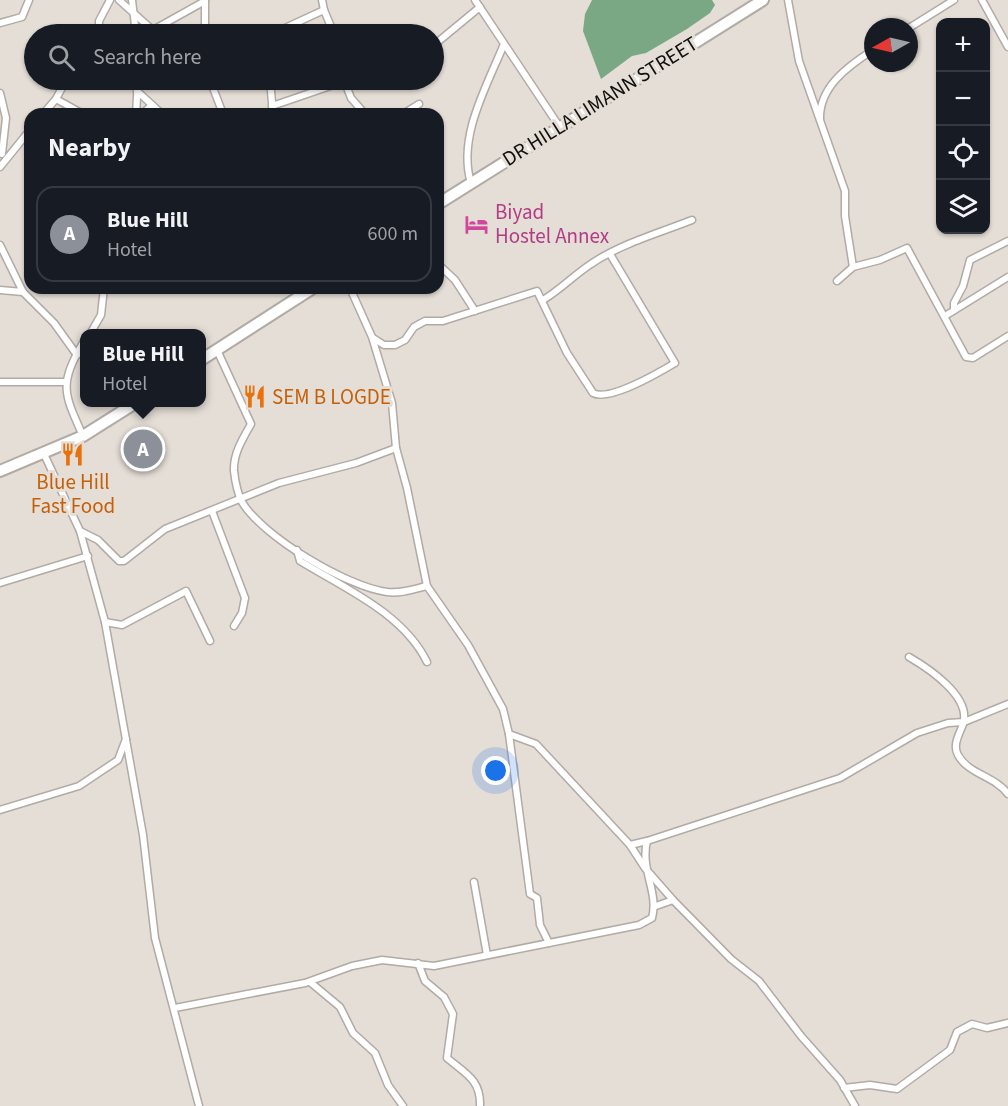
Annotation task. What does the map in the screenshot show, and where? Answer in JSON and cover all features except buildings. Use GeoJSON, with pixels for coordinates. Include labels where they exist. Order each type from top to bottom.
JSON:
{"type":"FeatureCollection","features":[{"type":"Feature","properties":{"kind":"highway","name":"DR HILLA LIMANN STREET"},"geometry":{"type":"LineString","coordinates":[[444,200],[763,0]]}},
{"type":"Feature","properties":{"kind":"highway"},"geometry":{"type":"LineString","coordinates":[[206,357],[304,294]]}},
{"type":"Feature","properties":{"kind":"highway"},"geometry":{"type":"LineString","coordinates":[[0,471],[83,436],[128,407]]}},
{"type":"Feature","properties":{"kind":"street"},"geometry":{"type":"LineString","coordinates":[[0,23],[22,17],[29,0]]}},
{"type":"Feature","properties":{"kind":"street"},"geometry":{"type":"LineString","coordinates":[[99,24],[110,0]]}},
{"type":"Feature","properties":{"kind":"street"},"geometry":{"type":"LineString","coordinates":[[118,0],[145,24]]}},
{"type":"Feature","properties":{"kind":"street"},"geometry":{"type":"LineString","coordinates":[[132,0],[135,24]]}},
{"type":"Feature","properties":{"kind":"street"},"geometry":{"type":"LineString","coordinates":[[168,24],[205,0]]}},
{"type":"Feature","properties":{"kind":"street"},"geometry":{"type":"LineString","coordinates":[[205,0],[205,24]]}},
{"type":"Feature","properties":{"kind":"street"},"geometry":{"type":"LineString","coordinates":[[322,0],[330,24]]}},
{"type":"Feature","properties":{"kind":"street"},"geometry":{"type":"LineString","coordinates":[[475,0],[559,126]]}},
{"type":"Feature","properties":{"kind":"street"},"geometry":{"type":"LineString","coordinates":[[788,0],[799,61],[829,152],[845,191],[845,216],[853,267]]}},
{"type":"Feature","properties":{"kind":"street"},"geometry":{"type":"LineString","coordinates":[[918,22],[954,0]]}},
{"type":"Feature","properties":{"kind":"street"},"geometry":{"type":"LineString","coordinates":[[982,0],[1008,47]]}},
{"type":"Feature","properties":{"kind":"street"},"geometry":{"type":"LineString","coordinates":[[444,37],[480,8]]}},
{"type":"Feature","properties":{"kind":"street"},"geometry":{"type":"LineString","coordinates":[[294,24],[324,10]]}},
{"type":"Feature","properties":{"kind":"street"},"geometry":{"type":"LineString","coordinates":[[471,183],[466,162],[476,110],[504,44]]}},
{"type":"Feature","properties":{"kind":"street"},"geometry":{"type":"LineString","coordinates":[[820,120],[820,107],[833,82],[864,57]]}},
{"type":"Feature","properties":{"kind":"street"},"geometry":{"type":"LineString","coordinates":[[48,108],[61,90]]}},
{"type":"Feature","properties":{"kind":"street"},"geometry":{"type":"LineString","coordinates":[[214,90],[221,108]]}},
{"type":"Feature","properties":{"kind":"street"},"geometry":{"type":"LineString","coordinates":[[271,90],[272,106],[317,90]]}},
{"type":"Feature","properties":{"kind":"street"},"geometry":{"type":"LineString","coordinates":[[349,90],[354,103],[359,108]]}},
{"type":"Feature","properties":{"kind":"street"},"geometry":{"type":"LineString","coordinates":[[137,91],[155,108]]}},
{"type":"Feature","properties":{"kind":"street"},"geometry":{"type":"LineString","coordinates":[[136,108],[137,91]]}},
{"type":"Feature","properties":{"kind":"street"},"geometry":{"type":"LineString","coordinates":[[0,93],[6,118],[1,154],[11,153]]}},
{"type":"Feature","properties":{"kind":"street"},"geometry":{"type":"LineString","coordinates":[[56,99],[72,108]]}},
{"type":"Feature","properties":{"kind":"street"},"geometry":{"type":"LineString","coordinates":[[413,108],[419,104]]}},
{"type":"Feature","properties":{"kind":"street"},"geometry":{"type":"LineString","coordinates":[[149,108],[152,105]]}},
{"type":"Feature","properties":{"kind":"street"},"geometry":{"type":"LineString","coordinates":[[0,166],[24,137]]}},
{"type":"Feature","properties":{"kind":"street"},"geometry":{"type":"LineString","coordinates":[[543,300],[564,287],[590,264],[692,220]]}},
{"type":"Feature","properties":{"kind":"street"},"geometry":{"type":"LineString","coordinates":[[954,310],[954,303],[963,286],[969,260],[1008,241]]}},
{"type":"Feature","properties":{"kind":"street"},"geometry":{"type":"LineString","coordinates":[[0,245],[23,292]]}},
{"type":"Feature","properties":{"kind":"street"},"geometry":{"type":"LineString","coordinates":[[837,281],[853,267],[880,260],[907,248],[966,357],[973,358],[1008,336]]}},
{"type":"Feature","properties":{"kind":"street"},"geometry":{"type":"LineString","coordinates":[[372,337],[384,345],[395,345],[405,340],[414,327],[425,321],[443,321],[534,291],[540,294],[567,353],[593,393],[597,395],[619,391],[675,363],[610,254]]}},
{"type":"Feature","properties":{"kind":"street"},"geometry":{"type":"LineString","coordinates":[[444,270],[455,280],[475,311]]}},
{"type":"Feature","properties":{"kind":"street"},"geometry":{"type":"LineString","coordinates":[[945,316],[1008,277]]}},
{"type":"Feature","properties":{"kind":"street"},"geometry":{"type":"LineString","coordinates":[[0,290],[23,292]]}},
{"type":"Feature","properties":{"kind":"street"},"geometry":{"type":"LineString","coordinates":[[25,294],[54,323],[77,355]]}},
{"type":"Feature","properties":{"kind":"street"},"geometry":{"type":"LineString","coordinates":[[92,329],[101,315],[103,294]]}},
{"type":"Feature","properties":{"kind":"street"},"geometry":{"type":"LineString","coordinates":[[353,294],[372,337],[392,403],[396,448],[408,488],[427,586],[468,645],[502,709],[509,734],[530,894],[537,898],[540,925],[549,943]]}},
{"type":"Feature","properties":{"kind":"street"},"geometry":{"type":"LineString","coordinates":[[80,349],[67,372],[66,382],[71,410],[83,436]]}},
{"type":"Feature","properties":{"kind":"street"},"geometry":{"type":"LineString","coordinates":[[217,350],[251,424],[239,446],[234,469],[242,501],[259,522],[329,572],[366,587],[387,592],[406,592],[427,586]]}},
{"type":"Feature","properties":{"kind":"street"},"geometry":{"type":"LineString","coordinates":[[0,382],[66,382]]}},
{"type":"Feature","properties":{"kind":"street"},"geometry":{"type":"LineString","coordinates":[[80,531],[98,540],[119,561],[124,561],[165,529],[242,501],[279,483],[356,463],[396,448]]}},
{"type":"Feature","properties":{"kind":"street"},"geometry":{"type":"LineString","coordinates":[[44,454],[80,531],[105,622],[143,835],[155,938],[199,1106]]}},
{"type":"Feature","properties":{"kind":"street"},"geometry":{"type":"LineString","coordinates":[[212,511],[245,598],[242,613],[234,626]]}},
{"type":"Feature","properties":{"kind":"street"},"geometry":{"type":"LineString","coordinates":[[297,549],[300,561],[385,613],[420,647],[427,662]]}},
{"type":"Feature","properties":{"kind":"street"},"geometry":{"type":"LineString","coordinates":[[0,583],[88,556]]}},
{"type":"Feature","properties":{"kind":"street"},"geometry":{"type":"LineString","coordinates":[[105,622],[122,625],[133,621],[186,591],[210,640]]}},
{"type":"Feature","properties":{"kind":"street"},"geometry":{"type":"LineString","coordinates":[[909,657],[931,669],[959,699],[964,722],[956,747],[958,757],[972,769],[1000,784],[1008,794]]}},
{"type":"Feature","properties":{"kind":"street"},"geometry":{"type":"LineString","coordinates":[[630,845],[840,778],[917,733],[948,723],[964,722],[1008,704]]}},
{"type":"Feature","properties":{"kind":"street"},"geometry":{"type":"LineString","coordinates":[[509,734],[536,744],[630,845],[645,868],[673,900],[731,959],[759,981],[844,1088],[855,1106]]}},
{"type":"Feature","properties":{"kind":"street"},"geometry":{"type":"LineString","coordinates":[[0,810],[79,786],[118,760],[126,738]]}},
{"type":"Feature","properties":{"kind":"street"},"geometry":{"type":"LineString","coordinates":[[174,1008],[310,982],[352,966],[382,960],[434,966],[639,925],[652,918],[656,906],[645,868],[644,855],[647,841]]}},
{"type":"Feature","properties":{"kind":"street"},"geometry":{"type":"LineString","coordinates":[[474,882],[487,955]]}},
{"type":"Feature","properties":{"kind":"street"},"geometry":{"type":"LineString","coordinates":[[656,906],[673,900]]}},
{"type":"Feature","properties":{"kind":"street"},"geometry":{"type":"LineString","coordinates":[[418,963],[425,981],[450,1005],[453,1014],[446,1051],[447,1058],[477,1084],[481,1091],[480,1106]]}},
{"type":"Feature","properties":{"kind":"street"},"geometry":{"type":"LineString","coordinates":[[310,982],[340,1007],[353,1033],[375,1053],[388,1085],[403,1106]]}},
{"type":"Feature","properties":{"kind":"street"},"geometry":{"type":"LineString","coordinates":[[844,1088],[870,1085],[897,1089],[950,1050],[957,1032],[972,1024],[987,1028],[1008,1023]]}},
{"type":"Feature","properties":{"kind":"green space"},"geometry":{"type":"Polygon","coordinates":[[[592,0],[712,0],[715,5],[710,13],[687,29],[646,53],[632,56],[601,79],[583,31],[585,14],[592,0]]]}},
{"type":"Feature","properties":{"kind":"place","name":"Biyad Hostel Annex"},"geometry":{"type":"Point","coordinates":[477,224]}},
{"type":"Feature","properties":{"kind":"place","name":"SEM B LOGDE"},"geometry":{"type":"Point","coordinates":[254,397]}},
{"type":"Feature","properties":{"kind":"place","name":"Blue Hill"},"geometry":{"type":"Point","coordinates":[143,449]}},
{"type":"Feature","properties":{"kind":"place","name":"Blue Hill Fast Food"},"geometry":{"type":"Point","coordinates":[73,454]}}]}
